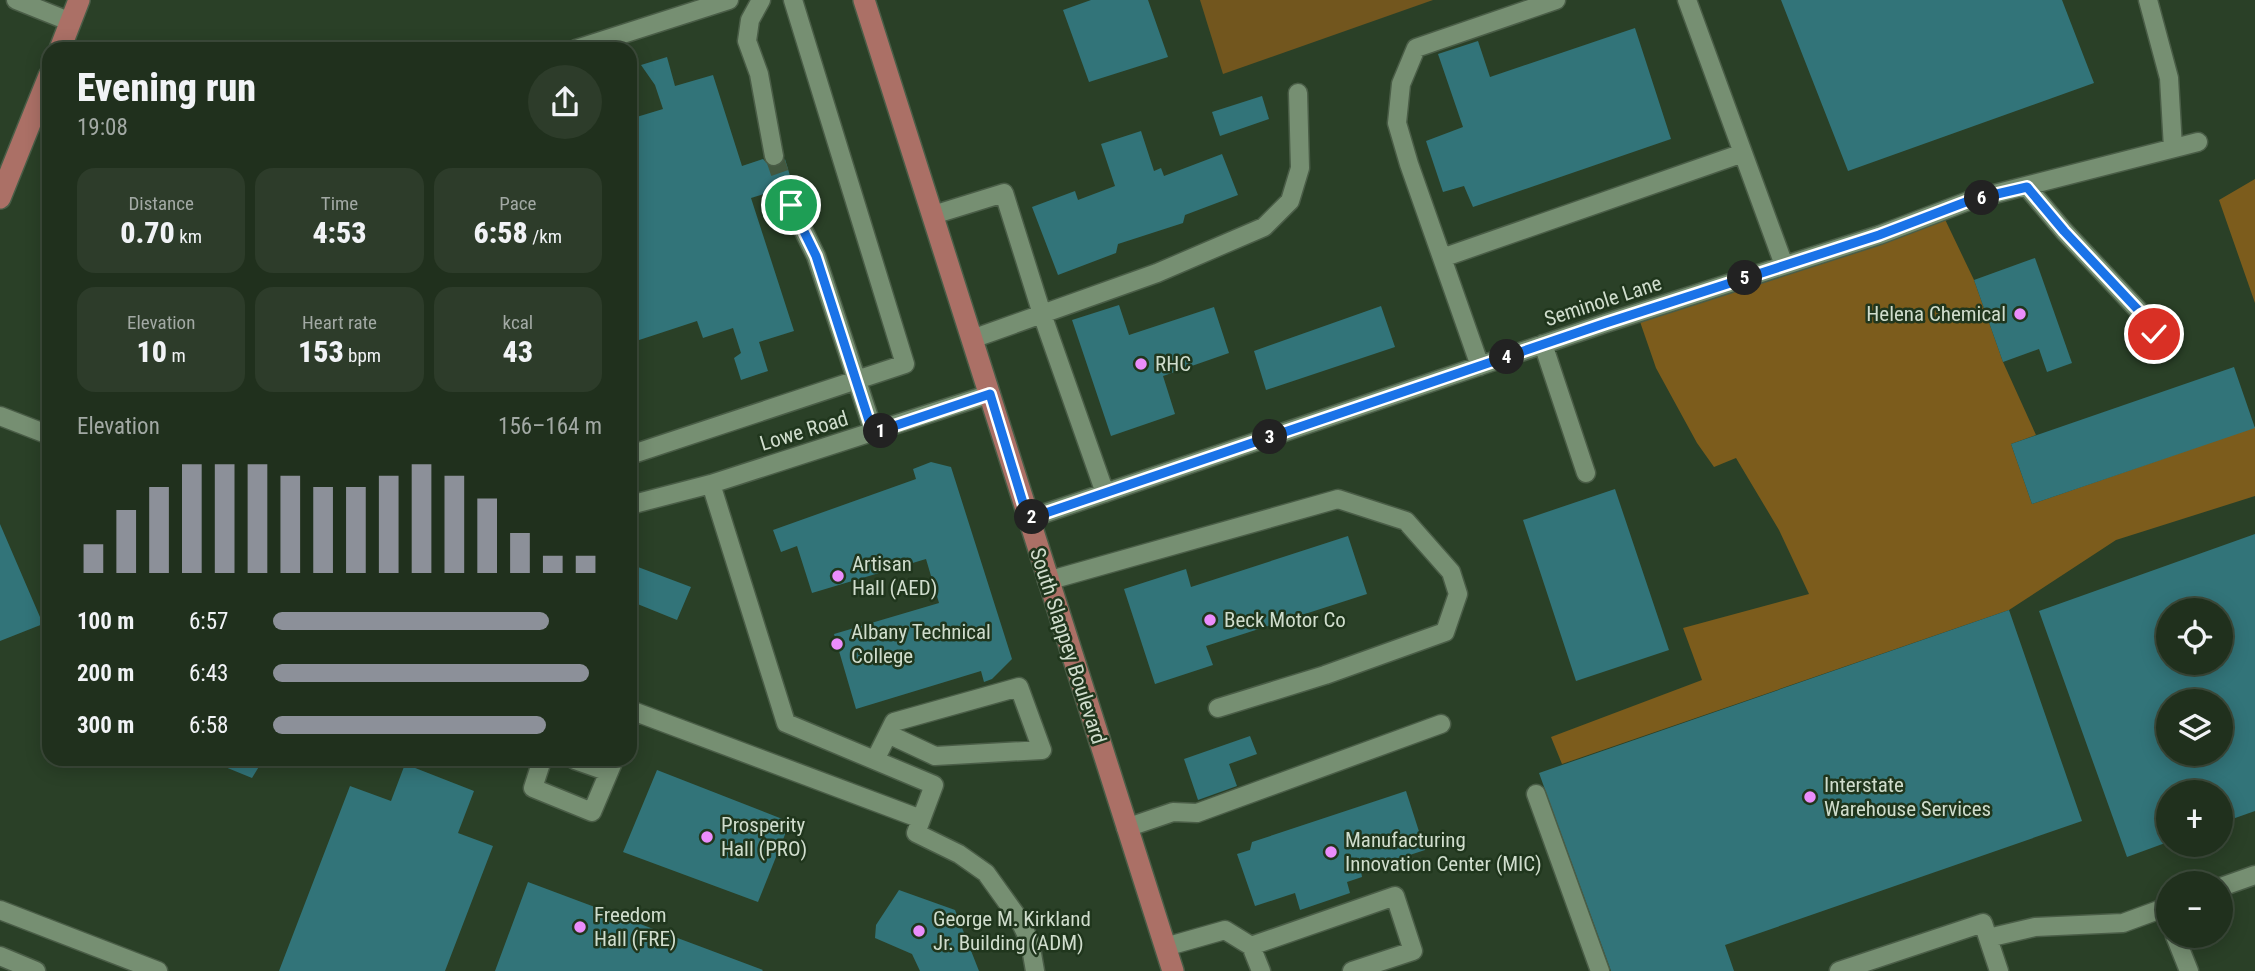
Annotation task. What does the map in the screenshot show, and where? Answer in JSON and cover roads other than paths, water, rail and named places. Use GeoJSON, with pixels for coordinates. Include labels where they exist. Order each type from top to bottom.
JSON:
{"type":"FeatureCollection","features":[{"type":"Feature","properties":{"kind":"main road"},"geometry":{"type":"LineString","coordinates":[[63,42],[79,0]]}},
{"type":"Feature","properties":{"kind":"main road","name":"South Slappey Boulevard"},"geometry":{"type":"LineString","coordinates":[[864,0],[1173,971]]}},
{"type":"Feature","properties":{"kind":"main road"},"geometry":{"type":"LineString","coordinates":[[0,198],[42,93]]}},
{"type":"Feature","properties":{"kind":"street"},"geometry":{"type":"LineString","coordinates":[[16,0],[71,22]]}},
{"type":"Feature","properties":{"kind":"street"},"geometry":{"type":"LineString","coordinates":[[598,42],[729,0]]}},
{"type":"Feature","properties":{"kind":"street"},"geometry":{"type":"LineString","coordinates":[[761,0],[750,20],[747,41],[759,74],[774,156]]}},
{"type":"Feature","properties":{"kind":"street"},"geometry":{"type":"LineString","coordinates":[[637,454],[905,364],[793,0]]}},
{"type":"Feature","properties":{"kind":"street"},"geometry":{"type":"LineString","coordinates":[[1480,366],[1397,123],[1401,83],[1416,48],[1556,0]]}},
{"type":"Feature","properties":{"kind":"street"},"geometry":{"type":"LineString","coordinates":[[1686,0],[1784,265]]}},
{"type":"Feature","properties":{"kind":"street"},"geometry":{"type":"LineString","coordinates":[[2148,0],[2169,78],[2173,148]]}},
{"type":"Feature","properties":{"kind":"street"},"geometry":{"type":"LineString","coordinates":[[972,339],[1157,273],[1264,227],[1290,201],[1300,167],[1298,93]]}},
{"type":"Feature","properties":{"kind":"street","name":"Seminole Lane"},"geometry":{"type":"LineString","coordinates":[[1028,519],[1543,344],[1879,235],[1971,200],[2198,142]]}},
{"type":"Feature","properties":{"kind":"street"},"geometry":{"type":"LineString","coordinates":[[1442,258],[1743,153]]}},
{"type":"Feature","properties":{"kind":"street"},"geometry":{"type":"LineString","coordinates":[[2027,187],[2141,313],[2154,334]]}},
{"type":"Feature","properties":{"kind":"street"},"geometry":{"type":"LineString","coordinates":[[785,188],[816,256],[873,433]]}},
{"type":"Feature","properties":{"kind":"street"},"geometry":{"type":"LineString","coordinates":[[933,215],[1003,193],[1105,493]]}},
{"type":"Feature","properties":{"kind":"street"},"geometry":{"type":"LineString","coordinates":[[1543,344],[1586,473]]}},
{"type":"Feature","properties":{"kind":"street","name":"Lowe Road"},"geometry":{"type":"LineString","coordinates":[[637,503],[711,484],[990,394]]}},
{"type":"Feature","properties":{"kind":"street"},"geometry":{"type":"LineString","coordinates":[[0,416],[42,432]]}},
{"type":"Feature","properties":{"kind":"street"},"geometry":{"type":"LineString","coordinates":[[711,484],[786,723],[934,785],[916,833],[959,854],[986,873],[1004,896],[1030,942],[1035,971]]}},
{"type":"Feature","properties":{"kind":"street"},"geometry":{"type":"LineString","coordinates":[[1047,581],[1338,499],[1406,521],[1451,572],[1458,594],[1445,632],[1325,675],[1218,709]]}},
{"type":"Feature","properties":{"kind":"street"},"geometry":{"type":"LineString","coordinates":[[875,760],[888,734],[894,722],[1019,687],[1042,750],[934,756],[888,734]]}},
{"type":"Feature","properties":{"kind":"street"},"geometry":{"type":"LineString","coordinates":[[637,711],[921,819]]}},
{"type":"Feature","properties":{"kind":"street"},"geometry":{"type":"LineString","coordinates":[[1126,828],[1173,813],[1198,813],[1441,724]]}},
{"type":"Feature","properties":{"kind":"street"},"geometry":{"type":"LineString","coordinates":[[540,766],[533,788],[592,812],[611,766]]}},
{"type":"Feature","properties":{"kind":"street"},"geometry":{"type":"LineString","coordinates":[[1536,794],[1600,971]]}},
{"type":"Feature","properties":{"kind":"street"},"geometry":{"type":"LineString","coordinates":[[2233,883],[2255,875]]}},
{"type":"Feature","properties":{"kind":"street"},"geometry":{"type":"LineString","coordinates":[[1251,946],[1395,896],[1413,951],[1352,971]]}},
{"type":"Feature","properties":{"kind":"street"},"geometry":{"type":"LineString","coordinates":[[0,910],[158,971]]}},
{"type":"Feature","properties":{"kind":"street"},"geometry":{"type":"LineString","coordinates":[[1988,938],[2035,927],[2123,923],[2156,914]]}},
{"type":"Feature","properties":{"kind":"street"},"geometry":{"type":"LineString","coordinates":[[1839,971],[1983,923],[1999,971]]}},
{"type":"Feature","properties":{"kind":"street"},"geometry":{"type":"LineString","coordinates":[[1165,947],[1225,930],[1251,946],[1261,971]]}},
{"type":"Feature","properties":{"kind":"street"},"geometry":{"type":"LineString","coordinates":[[2180,948],[2189,971]]}},
{"type":"Feature","properties":{"kind":"street"},"geometry":{"type":"LineString","coordinates":[[0,956],[36,971]]}},
{"type":"Feature","properties":{"kind":"tunnel"},"geometry":{"type":"LineString","coordinates":[[774,156],[785,188]]}},
{"type":"Feature","properties":{"kind":"place","name":"Helena Chemical"},"geometry":{"type":"Point","coordinates":[2020,314]}},
{"type":"Feature","properties":{"kind":"place","name":"RHC"},"geometry":{"type":"Point","coordinates":[1141,364]}},
{"type":"Feature","properties":{"kind":"place","name":"Artisan Hall (AED)"},"geometry":{"type":"Point","coordinates":[838,576]}},
{"type":"Feature","properties":{"kind":"place","name":"Beck Motor Co"},"geometry":{"type":"Point","coordinates":[1210,620]}},
{"type":"Feature","properties":{"kind":"place","name":"Albany Technical College"},"geometry":{"type":"Point","coordinates":[837,644]}},
{"type":"Feature","properties":{"kind":"place","name":"Interstate Warehouse Services"},"geometry":{"type":"Point","coordinates":[1810,797]}},
{"type":"Feature","properties":{"kind":"place","name":"Prosperity Hall (PRO)"},"geometry":{"type":"Point","coordinates":[707,837]}},
{"type":"Feature","properties":{"kind":"place","name":"Manufacturing Innovation Center (MIC)"},"geometry":{"type":"Point","coordinates":[1331,852]}},
{"type":"Feature","properties":{"kind":"place","name":"Freedom Hall (FRE)"},"geometry":{"type":"Point","coordinates":[580,927]}},
{"type":"Feature","properties":{"kind":"place","name":"George M. Kirkland Jr. Building (ADM)"},"geometry":{"type":"Point","coordinates":[919,931]}}]}
